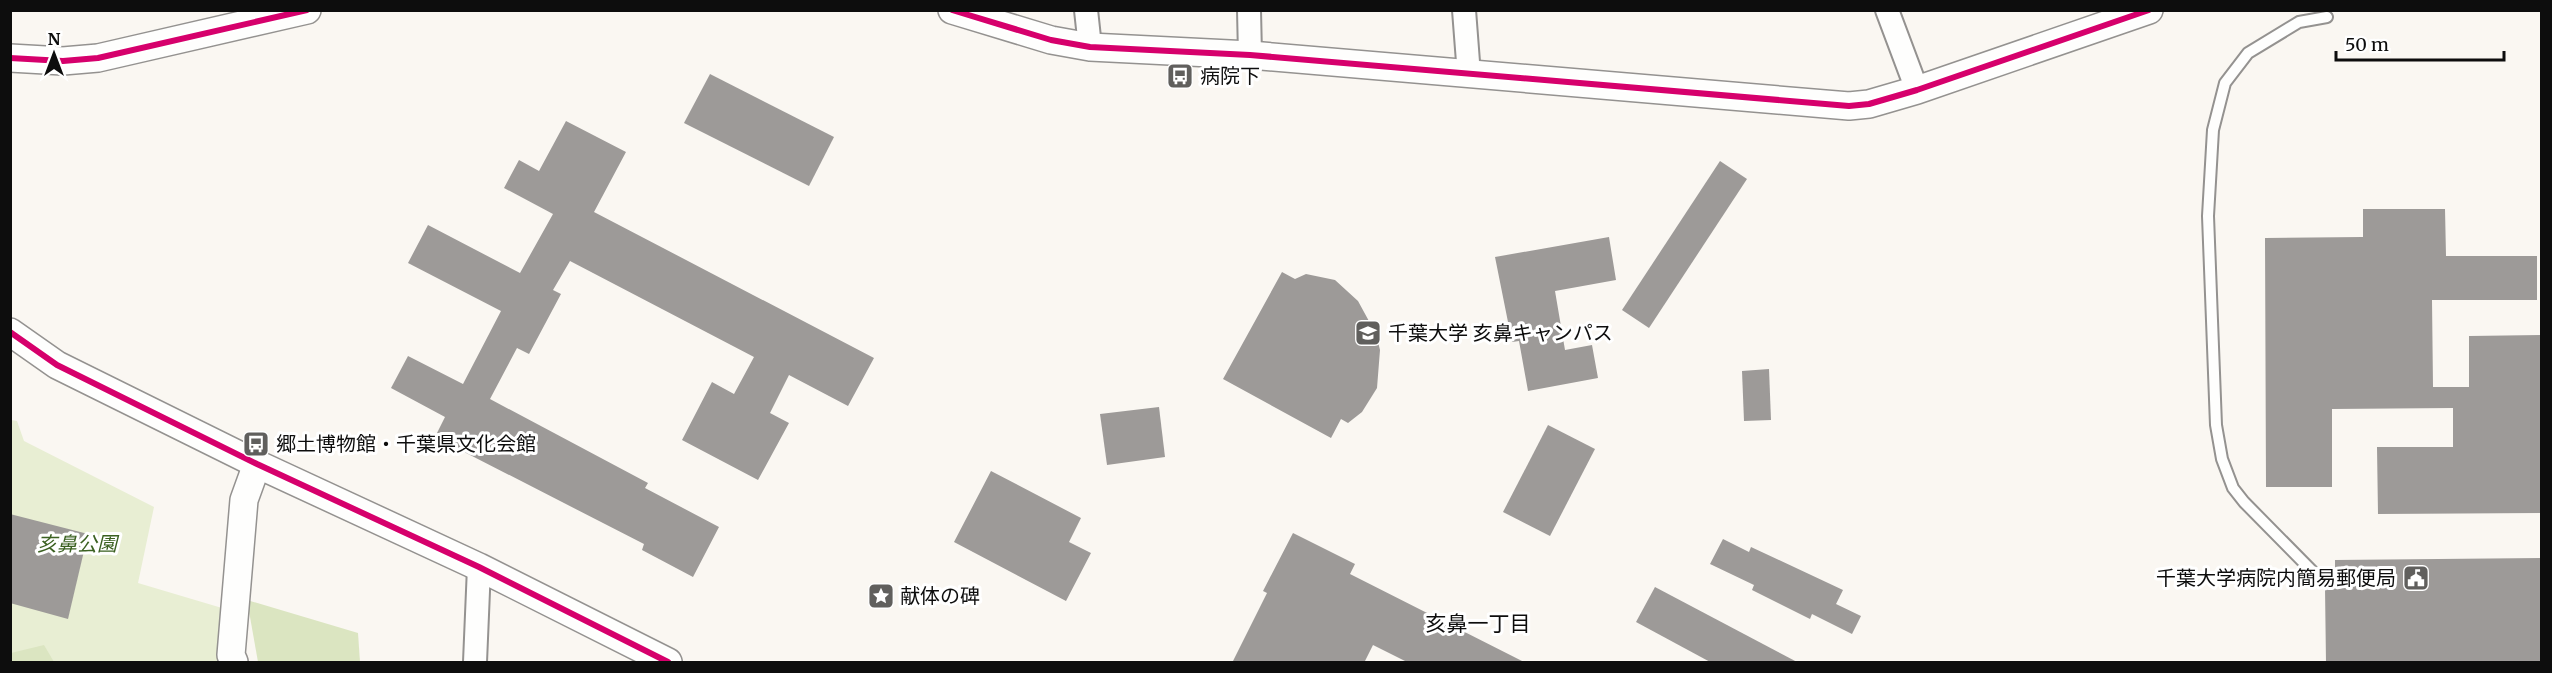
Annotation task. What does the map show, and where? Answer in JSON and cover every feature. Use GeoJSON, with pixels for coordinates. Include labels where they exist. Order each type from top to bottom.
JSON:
{"type":"FeatureCollection","features":[{"type":"Feature","properties":{"kind":"street"},"geometry":{"type":"LineString","coordinates":[[10,58],[63,61],[98,58],[255,16],[306,10]]}},
{"type":"Feature","properties":{"kind":"street"},"geometry":{"type":"LineString","coordinates":[[952,10],[1051,40],[1090,47],[1251,55],[1820,105],[1869,104],[1917,90],[2149,10]]}},
{"type":"Feature","properties":{"kind":"street"},"geometry":{"type":"LineString","coordinates":[[1086,10],[1090,47]]}},
{"type":"Feature","properties":{"kind":"street"},"geometry":{"type":"LineString","coordinates":[[1249,10],[1251,55]]}},
{"type":"Feature","properties":{"kind":"street"},"geometry":{"type":"LineString","coordinates":[[1464,10],[1469,75]]}},
{"type":"Feature","properties":{"kind":"street"},"geometry":{"type":"LineString","coordinates":[[1887,10],[1917,90]]}},
{"type":"Feature","properties":{"kind":"street"},"geometry":{"type":"LineString","coordinates":[[10,332],[57,365],[257,464],[479,567],[668,663]]}},
{"type":"Feature","properties":{"kind":"street"},"geometry":{"type":"LineString","coordinates":[[234,663],[231,655],[244,500],[257,464]]}},
{"type":"Feature","properties":{"kind":"street"},"geometry":{"type":"LineString","coordinates":[[475,663],[479,567]]}},
{"type":"Feature","properties":{"kind":"lane"},"geometry":{"type":"LineString","coordinates":[[2317,576],[2233,488],[2222,459],[2216,425],[2208,216],[2213,130],[2226,83],[2248,53],[2299,22],[2327,17]]}},
{"type":"Feature","properties":{"kind":"green space","name":"亥鼻公園"},"geometry":{"type":"Polygon","coordinates":[[[11,420],[17,421],[24,441],[154,507],[138,583],[222,608],[218,662],[11,662],[11,420]]]}},
{"type":"Feature","properties":{"kind":"green space"},"geometry":{"type":"Polygon","coordinates":[[[247,600],[358,633],[360,662],[258,662],[247,600]]]}},
{"type":"Feature","properties":{"kind":"green space"},"geometry":{"type":"Polygon","coordinates":[[[44,645],[54,662],[11,662],[11,653],[44,645]]]}},
{"type":"Feature","properties":{"kind":"building"},"geometry":{"type":"Polygon","coordinates":[[[710,74],[834,137],[809,186],[684,123],[710,74]]]}},
{"type":"Feature","properties":{"kind":"building"},"geometry":{"type":"Polygon","coordinates":[[[566,121],[626,152],[594,212],[874,358],[848,406],[789,375],[770,413],[789,423],[758,480],[682,440],[712,382],[734,394],[754,357],[570,261],[553,290],[561,294],[529,354],[517,348],[490,399],[648,483],[645,488],[719,527],[693,577],[642,550],[644,544],[435,437],[445,417],[391,388],[408,356],[463,384],[501,311],[408,263],[428,225],[520,273],[553,214],[504,188],[519,160],[539,171],[566,121]]]}},
{"type":"Feature","properties":{"kind":"building"},"geometry":{"type":"Polygon","coordinates":[[[1720,161],[1747,179],[1649,328],[1622,310],[1720,161]]]}},
{"type":"Feature","properties":{"kind":"building"},"geometry":{"type":"Polygon","coordinates":[[[2363,209],[2445,209],[2446,256],[2537,256],[2537,300],[2432,300],[2433,387],[2469,387],[2469,336],[2541,335],[2541,513],[2378,514],[2377,447],[2453,447],[2453,408],[2332,409],[2332,487],[2266,487],[2265,238],[2363,237],[2363,209]]]}},
{"type":"Feature","properties":{"kind":"building"},"geometry":{"type":"Polygon","coordinates":[[[1609,237],[1616,280],[1555,291],[1565,350],[1592,345],[1598,378],[1528,391],[1519,341],[1512,342],[1495,257],[1609,237]]]}},
{"type":"Feature","properties":{"kind":"building"},"geometry":{"type":"Polygon","coordinates":[[[1282,272],[1295,279],[1306,274],[1335,280],[1358,301],[1376,334],[1380,350],[1377,388],[1362,412],[1348,423],[1341,419],[1331,438],[1223,379],[1282,272]]]}},
{"type":"Feature","properties":{"kind":"building"},"geometry":{"type":"Polygon","coordinates":[[[1769,369],[1771,420],[1744,421],[1742,371],[1769,369]]]}},
{"type":"Feature","properties":{"kind":"building"},"geometry":{"type":"Polygon","coordinates":[[[1159,407],[1165,457],[1107,465],[1100,414],[1159,407]]]}},
{"type":"Feature","properties":{"kind":"building"},"geometry":{"type":"Polygon","coordinates":[[[1548,425],[1595,449],[1550,536],[1503,512],[1548,425]]]}},
{"type":"Feature","properties":{"kind":"building"},"geometry":{"type":"Polygon","coordinates":[[[991,471],[1081,518],[1069,542],[1091,553],[1066,601],[954,542],[991,471]]]}},
{"type":"Feature","properties":{"kind":"building"},"geometry":{"type":"Polygon","coordinates":[[[10,514],[88,534],[68,619],[10,603],[10,514]]]}},
{"type":"Feature","properties":{"kind":"building"},"geometry":{"type":"Polygon","coordinates":[[[1293,533],[1355,564],[1350,574],[1526,663],[1409,663],[1373,645],[1364,663],[1232,663],[1267,593],[1263,591],[1293,533]]]}},
{"type":"Feature","properties":{"kind":"building"},"geometry":{"type":"Polygon","coordinates":[[[1723,539],[1749,552],[1751,547],[1843,590],[1836,604],[1861,616],[1852,634],[1812,614],[1810,619],[1752,590],[1754,585],[1710,564],[1723,539]]]}},
{"type":"Feature","properties":{"kind":"building"},"geometry":{"type":"Polygon","coordinates":[[[2541,558],[2541,663],[2326,663],[2325,588],[2335,588],[2335,560],[2541,558]]]}},
{"type":"Feature","properties":{"kind":"building"},"geometry":{"type":"Polygon","coordinates":[[[1655,587],[1799,663],[1712,663],[1636,622],[1655,587]]]}},
{"type":"Feature","properties":{"kind":"cycle path"},"geometry":{"type":"LineString","coordinates":[[10,58],[63,61],[98,58],[307,10]]}},
{"type":"Feature","properties":{"kind":"cycle path"},"geometry":{"type":"LineString","coordinates":[[952,10],[1051,40],[1090,47],[1250,55],[1849,106],[1869,104],[1917,90],[2149,10]]}},
{"type":"Feature","properties":{"kind":"cycle path"},"geometry":{"type":"LineString","coordinates":[[10,332],[57,365],[257,464],[479,567],[668,662]]}},
{"type":"Feature","properties":{"kind":"place","name":"病院下"},"geometry":{"type":"Point","coordinates":[1180,76]}},
{"type":"Feature","properties":{"kind":"place","name":"千葉大学 亥鼻キャンパス"},"geometry":{"type":"Point","coordinates":[1368,333]}},
{"type":"Feature","properties":{"kind":"place","name":"郷土博物館・千葉県文化会館"},"geometry":{"type":"Point","coordinates":[256,444]}},
{"type":"Feature","properties":{"kind":"place","name":"千葉大学病院内簡易郵便局"},"geometry":{"type":"Point","coordinates":[2416,578]}},
{"type":"Feature","properties":{"kind":"place","name":"献体の碑"},"geometry":{"type":"Point","coordinates":[881,596]}},
{"type":"Feature","properties":{"kind":"district","name":"亥鼻一丁目"},"geometry":{"type":"Point","coordinates":[1478,624]}}]}
